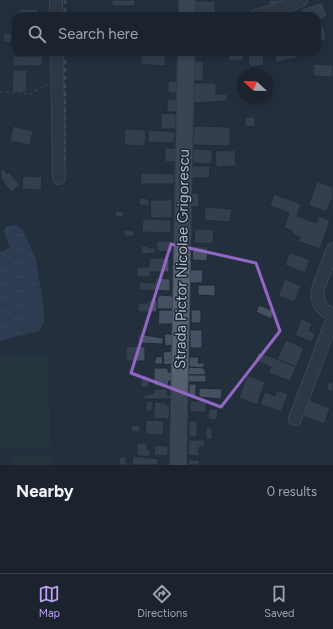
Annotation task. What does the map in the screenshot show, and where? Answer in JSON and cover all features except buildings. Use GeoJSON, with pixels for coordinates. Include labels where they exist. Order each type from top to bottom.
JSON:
{"type":"FeatureCollection","features":[{"type":"Feature","properties":{"kind":"main road"},"geometry":{"type":"LineString","coordinates":[[187,0],[187,12]]}},
{"type":"Feature","properties":{"kind":"main road","name":"Strada Pictor Nicolae Grigorescu"},"geometry":{"type":"LineString","coordinates":[[178,465],[186,56]]}},
{"type":"Feature","properties":{"kind":"street"},"geometry":{"type":"LineString","coordinates":[[56,0],[56,12]]}},
{"type":"Feature","properties":{"kind":"street"},"geometry":{"type":"LineString","coordinates":[[270,12],[301,0]]}},
{"type":"Feature","properties":{"kind":"street"},"geometry":{"type":"LineString","coordinates":[[56,56],[59,178]]}},
{"type":"Feature","properties":{"kind":"street"},"geometry":{"type":"LineString","coordinates":[[333,249],[318,289],[317,296],[321,308],[333,315]]}},
{"type":"Feature","properties":{"kind":"street"},"geometry":{"type":"LineString","coordinates":[[296,419],[333,318]]}},
{"type":"Feature","properties":{"kind":"path"},"geometry":{"type":"LineString","coordinates":[[0,92],[29,94],[41,89],[57,79]]}},
{"type":"Feature","properties":{"kind":"highlighted area"},"geometry":{"type":"Polygon","coordinates":[[[171,244],[256,263],[280,331],[221,407],[131,373],[171,244]]]}},
{"type":"Feature","properties":{"kind":"green space"},"geometry":{"type":"Polygon","coordinates":[[[47,355],[51,447],[0,449],[0,357],[47,355]]]}},
{"type":"Feature","properties":{"kind":"green space"},"geometry":{"type":"Polygon","coordinates":[[[51,455],[52,465],[11,465],[11,457],[51,455]]]}},
{"type":"Feature","properties":{"kind":"water"},"geometry":{"type":"Polygon","coordinates":[[[16,225],[23,230],[36,259],[43,303],[44,323],[39,331],[0,341],[0,252],[10,248],[4,231],[6,227],[16,225]]]}},
{"type":"Feature","properties":{"kind":"railway"},"geometry":{"type":"LineString","coordinates":[[65,0],[65,12]]}},
{"type":"Feature","properties":{"kind":"railway"},"geometry":{"type":"LineString","coordinates":[[65,56],[65,163]]}}]}
